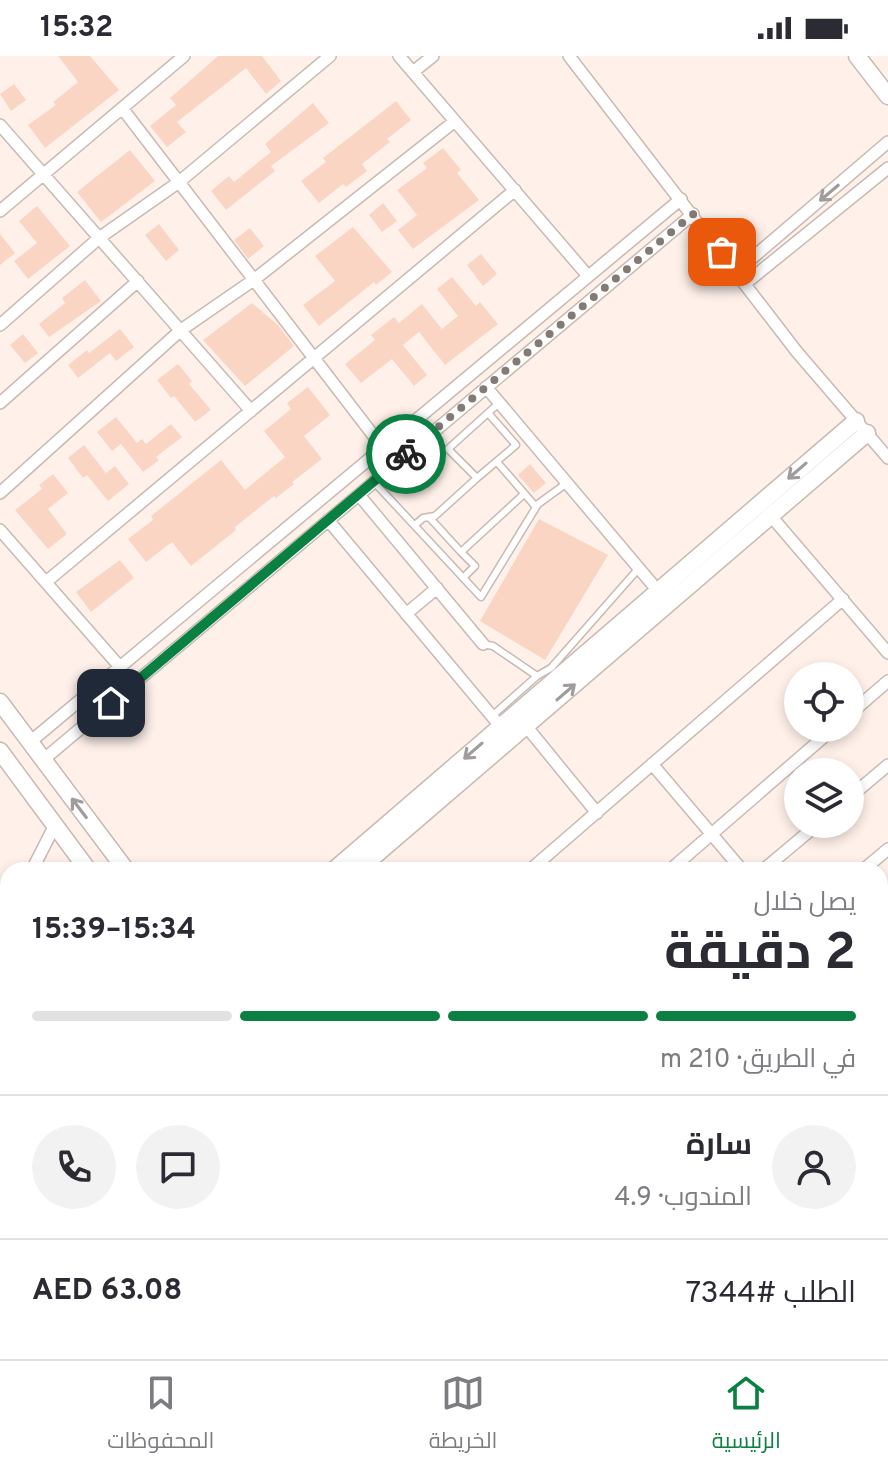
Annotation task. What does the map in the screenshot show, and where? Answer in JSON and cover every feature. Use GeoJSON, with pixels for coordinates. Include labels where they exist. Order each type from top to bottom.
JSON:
{"type":"FeatureCollection","features":[{"type":"Feature","properties":{"kind":"street"},"geometry":{"type":"LineString","coordinates":[[0,211],[184,56]]}},
{"type":"Feature","properties":{"kind":"street"},"geometry":{"type":"LineString","coordinates":[[0,325],[99,238],[179,182],[330,56]]}},
{"type":"Feature","properties":{"kind":"street"},"geometry":{"type":"LineString","coordinates":[[399,56],[588,276]]}},
{"type":"Feature","properties":{"kind":"street"},"geometry":{"type":"LineString","coordinates":[[413,72],[433,56]]}},
{"type":"Feature","properties":{"kind":"street"},"geometry":{"type":"LineString","coordinates":[[569,56],[797,352],[888,458]]}},
{"type":"Feature","properties":{"kind":"street"},"geometry":{"type":"LineString","coordinates":[[857,56],[888,96]]}},
{"type":"Feature","properties":{"kind":"street"},"geometry":{"type":"LineString","coordinates":[[122,108],[383,448]]}},
{"type":"Feature","properties":{"kind":"street"},"geometry":{"type":"LineString","coordinates":[[0,493],[181,330],[255,279],[455,121]]}},
{"type":"Feature","properties":{"kind":"street"},"geometry":{"type":"LineString","coordinates":[[0,125],[251,411]]}},
{"type":"Feature","properties":{"kind":"street"},"geometry":{"type":"LineString","coordinates":[[737,271],[888,142]]}},
{"type":"Feature","properties":{"kind":"street"},"geometry":{"type":"LineString","coordinates":[[746,283],[888,168]]}},
{"type":"Feature","properties":{"kind":"street"},"geometry":{"type":"LineString","coordinates":[[46,582],[515,190]]}},
{"type":"Feature","properties":{"kind":"street"},"geometry":{"type":"LineString","coordinates":[[30,742],[681,199]]}},
{"type":"Feature","properties":{"kind":"street"},"geometry":{"type":"LineString","coordinates":[[43,760],[693,214]]}},
{"type":"Feature","properties":{"kind":"street"},"geometry":{"type":"LineString","coordinates":[[0,403],[138,281]]}},
{"type":"Feature","properties":{"kind":"street"},"geometry":{"type":"LineString","coordinates":[[486,387],[658,591]]}},
{"type":"Feature","properties":{"kind":"street"},"geometry":{"type":"LineString","coordinates":[[343,862],[496,721],[598,654],[771,516],[862,427]]}},
{"type":"Feature","properties":{"kind":"street"},"geometry":{"type":"LineString","coordinates":[[367,862],[526,726],[658,591],[862,427]]}},
{"type":"Feature","properties":{"kind":"street"},"geometry":{"type":"LineString","coordinates":[[359,495],[483,644]]}},
{"type":"Feature","properties":{"kind":"street"},"geometry":{"type":"LineString","coordinates":[[771,516],[888,653]]}},
{"type":"Feature","properties":{"kind":"street"},"geometry":{"type":"LineString","coordinates":[[328,520],[496,721]]}},
{"type":"Feature","properties":{"kind":"street"},"geometry":{"type":"LineString","coordinates":[[0,530],[120,667]]}},
{"type":"Feature","properties":{"kind":"street"},"geometry":{"type":"LineString","coordinates":[[406,614],[437,588]]}},
{"type":"Feature","properties":{"kind":"street"},"geometry":{"type":"LineString","coordinates":[[539,862],[843,599]]}},
{"type":"Feature","properties":{"kind":"street"},"geometry":{"type":"LineString","coordinates":[[864,702],[888,681]]}},
{"type":"Feature","properties":{"kind":"street"},"geometry":{"type":"LineString","coordinates":[[0,702],[120,862]]}},
{"type":"Feature","properties":{"kind":"street"},"geometry":{"type":"LineString","coordinates":[[526,726],[597,813]]}},
{"type":"Feature","properties":{"kind":"street"},"geometry":{"type":"LineString","coordinates":[[679,862],[818,742]]}},
{"type":"Feature","properties":{"kind":"street"},"geometry":{"type":"LineString","coordinates":[[0,751],[82,862]]}},
{"type":"Feature","properties":{"kind":"street"},"geometry":{"type":"LineString","coordinates":[[652,764],[735,862]]}},
{"type":"Feature","properties":{"kind":"street"},"geometry":{"type":"LineString","coordinates":[[864,785],[888,765]]}},
{"type":"Feature","properties":{"kind":"street"},"geometry":{"type":"LineString","coordinates":[[36,862],[55,825]]}},
{"type":"Feature","properties":{"kind":"street"},"geometry":{"type":"LineString","coordinates":[[773,862],[801,838]]}},
{"type":"Feature","properties":{"kind":"street"},"geometry":{"type":"LineString","coordinates":[[873,862],[888,849]]}},
{"type":"Feature","properties":{"kind":"lane"},"geometry":{"type":"LineString","coordinates":[[477,478],[448,449],[499,403]]}},
{"type":"Feature","properties":{"kind":"lane"},"geometry":{"type":"LineString","coordinates":[[415,525],[435,516],[516,445],[488,413]]}},
{"type":"Feature","properties":{"kind":"lane"},"geometry":{"type":"LineString","coordinates":[[369,459],[378,478],[415,525],[481,597],[536,507],[567,483]]}},
{"type":"Feature","properties":{"kind":"lane"},"geometry":{"type":"LineString","coordinates":[[497,462],[536,507]]}},
{"type":"Feature","properties":{"kind":"lane"},"geometry":{"type":"LineString","coordinates":[[461,552],[524,494]]}},
{"type":"Feature","properties":{"kind":"lane"},"geometry":{"type":"LineString","coordinates":[[429,517],[475,566],[463,578]]}},
{"type":"Feature","properties":{"kind":"lane"},"geometry":{"type":"LineString","coordinates":[[496,721],[537,676],[551,668],[639,568]]}},
{"type":"Feature","properties":{"kind":"lane"},"geometry":{"type":"LineString","coordinates":[[483,644],[493,646],[537,676]]}},
{"type":"Feature","properties":{"kind":"lane"},"geometry":{"type":"LineString","coordinates":[[120,667],[134,684]]}},
{"type":"Feature","properties":{"kind":"building"},"geometry":{"type":"Polygon","coordinates":[[[58,56],[90,56],[119,90],[45,148],[28,125],[56,105],[53,102],[78,82],[58,56]]]}},
{"type":"Feature","properties":{"kind":"building"},"geometry":{"type":"Polygon","coordinates":[[[218,56],[262,56],[281,81],[266,94],[246,68],[177,122],[186,132],[167,147],[150,126],[176,105],[170,98],[218,56]]]}},
{"type":"Feature","properties":{"kind":"building"},"geometry":{"type":"Polygon","coordinates":[[[14,84],[26,100],[11,111],[0,94],[14,84]]]}},
{"type":"Feature","properties":{"kind":"building"},"geometry":{"type":"Polygon","coordinates":[[[396,101],[411,120],[362,164],[367,171],[346,187],[343,184],[319,203],[301,181],[326,162],[323,158],[396,101]]]}},
{"type":"Feature","properties":{"kind":"building"},"geometry":{"type":"Polygon","coordinates":[[[313,103],[329,123],[271,166],[275,171],[226,210],[211,191],[229,176],[234,182],[271,152],[265,144],[313,103]]]}},
{"type":"Feature","properties":{"kind":"building"},"geometry":{"type":"Polygon","coordinates":[[[443,148],[461,170],[457,173],[479,200],[413,249],[398,230],[417,215],[397,190],[427,168],[423,163],[443,148]]]}},
{"type":"Feature","properties":{"kind":"building"},"geometry":{"type":"Polygon","coordinates":[[[130,150],[155,181],[101,222],[77,192],[130,150]]]}},
{"type":"Feature","properties":{"kind":"building"},"geometry":{"type":"Polygon","coordinates":[[[383,203],[397,221],[382,232],[369,215],[383,203]]]}},
{"type":"Feature","properties":{"kind":"building"},"geometry":{"type":"Polygon","coordinates":[[[37,206],[70,246],[28,279],[14,261],[37,243],[19,221],[37,206]]]}},
{"type":"Feature","properties":{"kind":"building"},"geometry":{"type":"Polygon","coordinates":[[[159,224],[179,250],[166,261],[145,235],[159,224]]]}},
{"type":"Feature","properties":{"kind":"building"},"geometry":{"type":"Polygon","coordinates":[[[353,227],[392,272],[376,285],[374,282],[319,326],[303,305],[335,281],[315,256],[353,227]]]}},
{"type":"Feature","properties":{"kind":"building"},"geometry":{"type":"Polygon","coordinates":[[[250,228],[264,246],[248,259],[234,240],[250,228]]]}},
{"type":"Feature","properties":{"kind":"building"},"geometry":{"type":"Polygon","coordinates":[[[0,234],[15,253],[0,265],[0,234]]]}},
{"type":"Feature","properties":{"kind":"building"},"geometry":{"type":"Polygon","coordinates":[[[481,254],[497,274],[483,286],[467,265],[481,254]]]}},
{"type":"Feature","properties":{"kind":"building"},"geometry":{"type":"Polygon","coordinates":[[[452,277],[476,306],[480,302],[498,324],[445,365],[419,332],[403,345],[427,375],[414,386],[392,359],[361,383],[345,364],[375,340],[371,335],[394,317],[399,323],[422,304],[442,329],[458,316],[437,289],[452,277]]]}},
{"type":"Feature","properties":{"kind":"building"},"geometry":{"type":"Polygon","coordinates":[[[85,280],[101,301],[49,337],[39,324],[65,303],[62,298],[85,280]]]}},
{"type":"Feature","properties":{"kind":"building"},"geometry":{"type":"Polygon","coordinates":[[[252,303],[278,325],[294,346],[245,386],[203,340],[252,303]]]}},
{"type":"Feature","properties":{"kind":"building"},"geometry":{"type":"Polygon","coordinates":[[[120,329],[134,347],[116,361],[110,353],[78,378],[68,365],[120,329]]]}},
{"type":"Feature","properties":{"kind":"building"},"geometry":{"type":"Polygon","coordinates":[[[23,334],[38,353],[25,363],[10,345],[23,334]]]}},
{"type":"Feature","properties":{"kind":"building"},"geometry":{"type":"Polygon","coordinates":[[[178,364],[192,381],[189,384],[211,410],[195,422],[157,380],[178,364]]]}},
{"type":"Feature","properties":{"kind":"building"},"geometry":{"type":"Polygon","coordinates":[[[308,387],[330,415],[304,436],[322,459],[191,566],[172,542],[146,562],[128,539],[153,520],[151,516],[221,460],[245,490],[285,457],[264,431],[291,409],[287,403],[308,387]]]}},
{"type":"Feature","properties":{"kind":"building"},"geometry":{"type":"Polygon","coordinates":[[[116,417],[137,443],[142,439],[146,444],[171,424],[182,437],[156,457],[159,460],[143,472],[121,444],[112,451],[97,432],[116,417]]]}},
{"type":"Feature","properties":{"kind":"building"},"geometry":{"type":"Polygon","coordinates":[[[84,445],[106,473],[115,466],[129,484],[108,501],[87,475],[83,478],[68,458],[84,445]]]}},
{"type":"Feature","properties":{"kind":"building"},"geometry":{"type":"Polygon","coordinates":[[[530,464],[546,483],[534,493],[518,475],[530,464]]]}},
{"type":"Feature","properties":{"kind":"building"},"geometry":{"type":"Polygon","coordinates":[[[53,474],[68,493],[48,509],[67,534],[48,549],[15,510],[42,489],[39,485],[53,474]]]}},
{"type":"Feature","properties":{"kind":"building"},"geometry":{"type":"Polygon","coordinates":[[[539,519],[608,555],[545,660],[480,621],[539,519]]]}},
{"type":"Feature","properties":{"kind":"building"},"geometry":{"type":"Polygon","coordinates":[[[120,560],[134,578],[91,612],[76,592],[120,560]]]}},
{"type":"Feature","properties":{"kind":"way so far"},"geometry":{"type":"LineString","coordinates":[[406,454],[693,214],[722,252]]}},
{"type":"Feature","properties":{"kind":"route"},"geometry":{"type":"LineString","coordinates":[[111,703],[406,454]]}}]}
